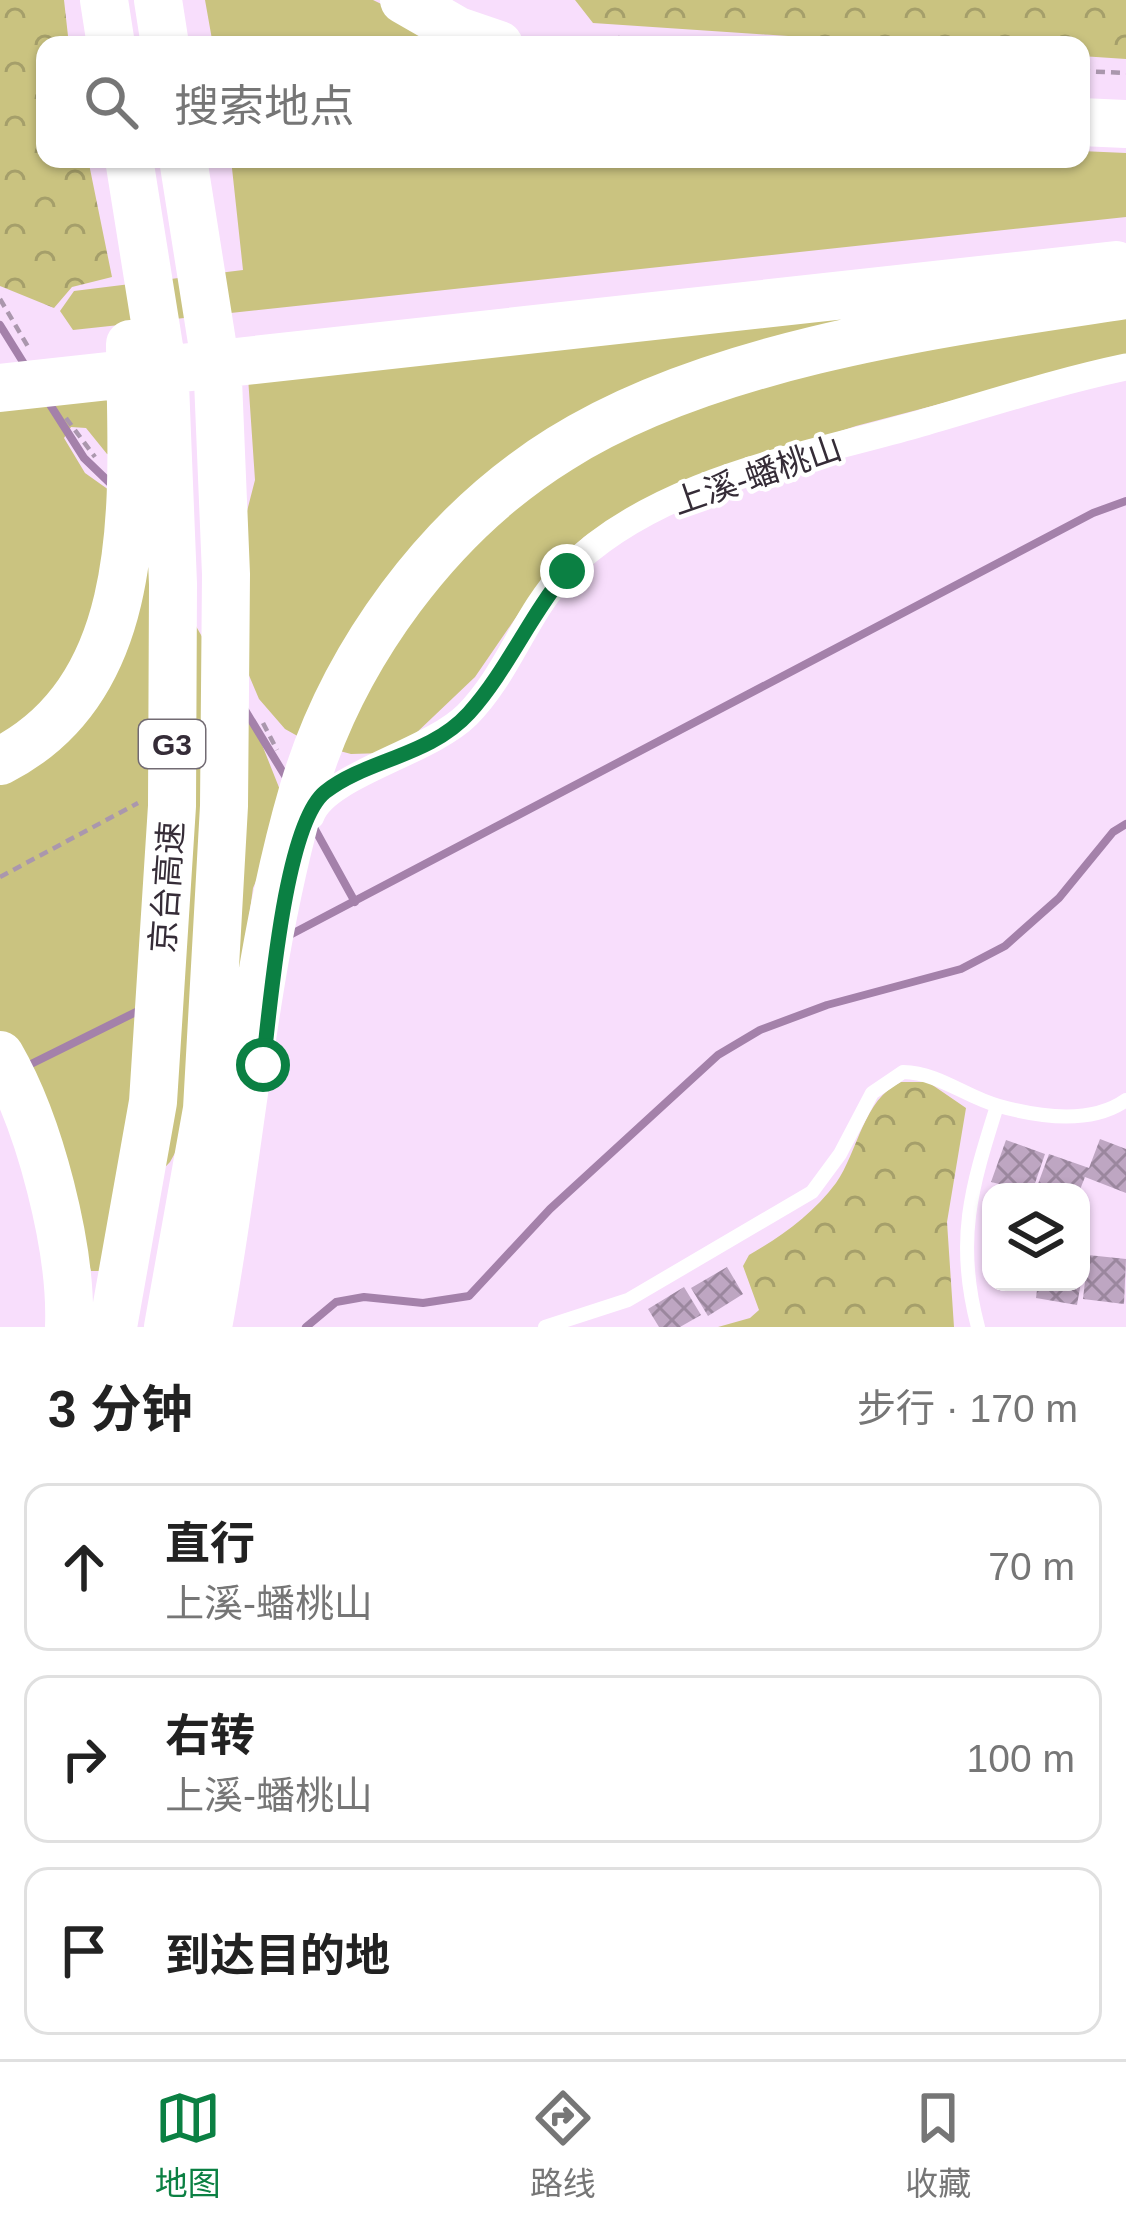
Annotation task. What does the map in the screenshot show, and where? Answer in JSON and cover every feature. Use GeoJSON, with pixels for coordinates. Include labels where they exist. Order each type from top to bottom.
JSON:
{"type":"FeatureCollection","features":[{"type":"Feature","properties":{"kind":"highway"},"geometry":{"type":"LineString","coordinates":[[104,0],[110,36]]}},
{"type":"Feature","properties":{"kind":"highway"},"geometry":{"type":"LineString","coordinates":[[158,0],[164,36]]}},
{"type":"Feature","properties":{"kind":"highway"},"geometry":{"type":"LineString","coordinates":[[404,0],[473,36]]}},
{"type":"Feature","properties":{"kind":"highway"},"geometry":{"type":"LineString","coordinates":[[1090,122],[1126,124]]}},
{"type":"Feature","properties":{"kind":"highway"},"geometry":{"type":"LineString","coordinates":[[0,761],[64,716],[101,654],[124,583],[131,496],[129,168]]}},
{"type":"Feature","properties":{"kind":"highway","name":"京台高速"},"geometry":{"type":"LineString","coordinates":[[113,1327],[153,1102],[172,806],[172,584],[165,384],[130,168]]}},
{"type":"Feature","properties":{"kind":"highway","name":"京台高速"},"geometry":{"type":"LineString","coordinates":[[168,1327],[207,1109],[224,806],[226,574],[218,380],[184,168]]}},
{"type":"Feature","properties":{"kind":"highway"},"geometry":{"type":"LineString","coordinates":[[0,354],[1126,230]]}},
{"type":"Feature","properties":{"kind":"highway"},"geometry":{"type":"LineString","coordinates":[[0,388],[1126,264]]}},
{"type":"Feature","properties":{"kind":"highway"},"geometry":{"type":"LineString","coordinates":[[208,1327],[280,881],[310,770],[365,648],[435,558],[475,518],[559,449],[636,411],[730,375],[943,323],[1126,295]]}},
{"type":"Feature","properties":{"kind":"highway"},"geometry":{"type":"LineString","coordinates":[[0,1055],[46,1175],[70,1297],[70,1327]]}},
{"type":"Feature","properties":{"kind":"street","name":"上溪-蟠桃山"},"geometry":{"type":"LineString","coordinates":[[208,1327],[263,1065],[285,892],[315,803],[326,791],[412,754],[467,716],[534,610],[567,571],[646,514],[712,485],[1126,367]]}},
{"type":"Feature","properties":{"kind":"lane"},"geometry":{"type":"LineString","coordinates":[[545,1327],[628,1300],[812,1192],[840,1154],[872,1093],[903,1072],[934,1076],[998,1106],[1087,1116],[1126,1100]]}},
{"type":"Feature","properties":{"kind":"lane"},"geometry":{"type":"LineString","coordinates":[[978,1327],[964,1259],[965,1215],[998,1106]]}},
{"type":"Feature","properties":{"kind":"path"},"geometry":{"type":"LineString","coordinates":[[1090,71],[1126,73]]}},
{"type":"Feature","properties":{"kind":"green space"},"geometry":{"type":"Polygon","coordinates":[[[0,0],[64,0],[68,36],[36,36],[36,168],[90,168],[112,277],[72,287],[54,308],[0,286],[0,0]]]}},
{"type":"Feature","properties":{"kind":"green space"},"geometry":{"type":"Polygon","coordinates":[[[205,0],[373,0],[448,36],[211,36],[205,0]]]}},
{"type":"Feature","properties":{"kind":"green space"},"geometry":{"type":"Polygon","coordinates":[[[575,0],[1126,0],[1126,59],[1090,57],[1090,36],[788,36],[593,23],[575,0]]]}},
{"type":"Feature","properties":{"kind":"green space"},"geometry":{"type":"Polygon","coordinates":[[[1090,151],[1126,153],[1126,217],[73,330],[60,311],[74,291],[243,270],[232,168],[1090,168],[1090,151]]]}},
{"type":"Feature","properties":{"kind":"green space"},"geometry":{"type":"Polygon","coordinates":[[[824,313],[879,324],[500,471],[403,625],[521,495],[668,412],[869,359],[1126,316],[1126,355],[856,426],[678,485],[584,537],[541,581],[475,677],[413,736],[384,753],[351,754],[310,743],[285,729],[259,699],[248,673],[237,550],[255,480],[248,377],[824,313]]]}},
{"type":"Feature","properties":{"kind":"green space"},"geometry":{"type":"Polygon","coordinates":[[[113,392],[115,456],[107,454],[86,428],[71,427],[64,438],[85,473],[116,495],[159,561],[259,737],[282,795],[278,830],[253,888],[231,1052],[170,1162],[124,1210],[103,1271],[91,1271],[60,1175],[0,1072],[0,404],[113,392]]]}},
{"type":"Feature","properties":{"kind":"green space"},"geometry":{"type":"Polygon","coordinates":[[[901,1082],[928,1082],[966,1108],[947,1222],[954,1327],[718,1327],[750,1318],[759,1310],[743,1266],[749,1255],[796,1224],[827,1194],[844,1170],[870,1113],[901,1082]]]}},
{"type":"Feature","properties":{"kind":"building"},"geometry":{"type":"Polygon","coordinates":[[[1100,1139],[1126,1149],[1126,1193],[1085,1177],[1083,1183],[1038,1183],[1049,1154],[1089,1168],[1100,1139]]]}},
{"type":"Feature","properties":{"kind":"building"},"geometry":{"type":"Polygon","coordinates":[[[1006,1140],[1045,1154],[1035,1183],[991,1182],[1006,1140]]]}},
{"type":"Feature","properties":{"kind":"building"},"geometry":{"type":"Polygon","coordinates":[[[1090,1255],[1126,1259],[1124,1304],[1083,1299],[1084,1291],[1090,1291],[1090,1255]]]}},
{"type":"Feature","properties":{"kind":"building"},"geometry":{"type":"Polygon","coordinates":[[[727,1267],[743,1294],[708,1316],[691,1288],[727,1267]]]}},
{"type":"Feature","properties":{"kind":"building"},"geometry":{"type":"Polygon","coordinates":[[[684,1287],[701,1315],[680,1327],[659,1327],[648,1309],[684,1287]]]}},
{"type":"Feature","properties":{"kind":"building"},"geometry":{"type":"Polygon","coordinates":[[[1037,1291],[1079,1291],[1077,1305],[1036,1298],[1037,1291]]]}},
{"type":"Feature","properties":{"kind":"waterway"},"geometry":{"type":"LineString","coordinates":[[0,325],[28,370]]}},
{"type":"Feature","properties":{"kind":"waterway"},"geometry":{"type":"LineString","coordinates":[[49,403],[84,458],[112,485]]}},
{"type":"Feature","properties":{"kind":"waterway"},"geometry":{"type":"LineString","coordinates":[[286,937],[1093,513],[1126,501]]}},
{"type":"Feature","properties":{"kind":"waterway"},"geometry":{"type":"LineString","coordinates":[[245,710],[287,779]]}},
{"type":"Feature","properties":{"kind":"waterway"},"geometry":{"type":"LineString","coordinates":[[312,824],[355,902]]}},
{"type":"Feature","properties":{"kind":"waterway"},"geometry":{"type":"LineString","coordinates":[[306,1327],[336,1302],[364,1297],[423,1303],[469,1296],[550,1209],[718,1055],[760,1030],[827,1005],[961,969],[1005,946],[1059,898],[1113,832],[1126,824]]}},
{"type":"Feature","properties":{"kind":"waterway"},"geometry":{"type":"LineString","coordinates":[[23,1068],[144,1008]]}},
{"type":"Feature","properties":{"kind":"route"},"geometry":{"type":"LineString","coordinates":[[263,1065],[285,892],[315,803],[326,791],[412,754],[467,716],[534,610],[567,571]]}}]}
